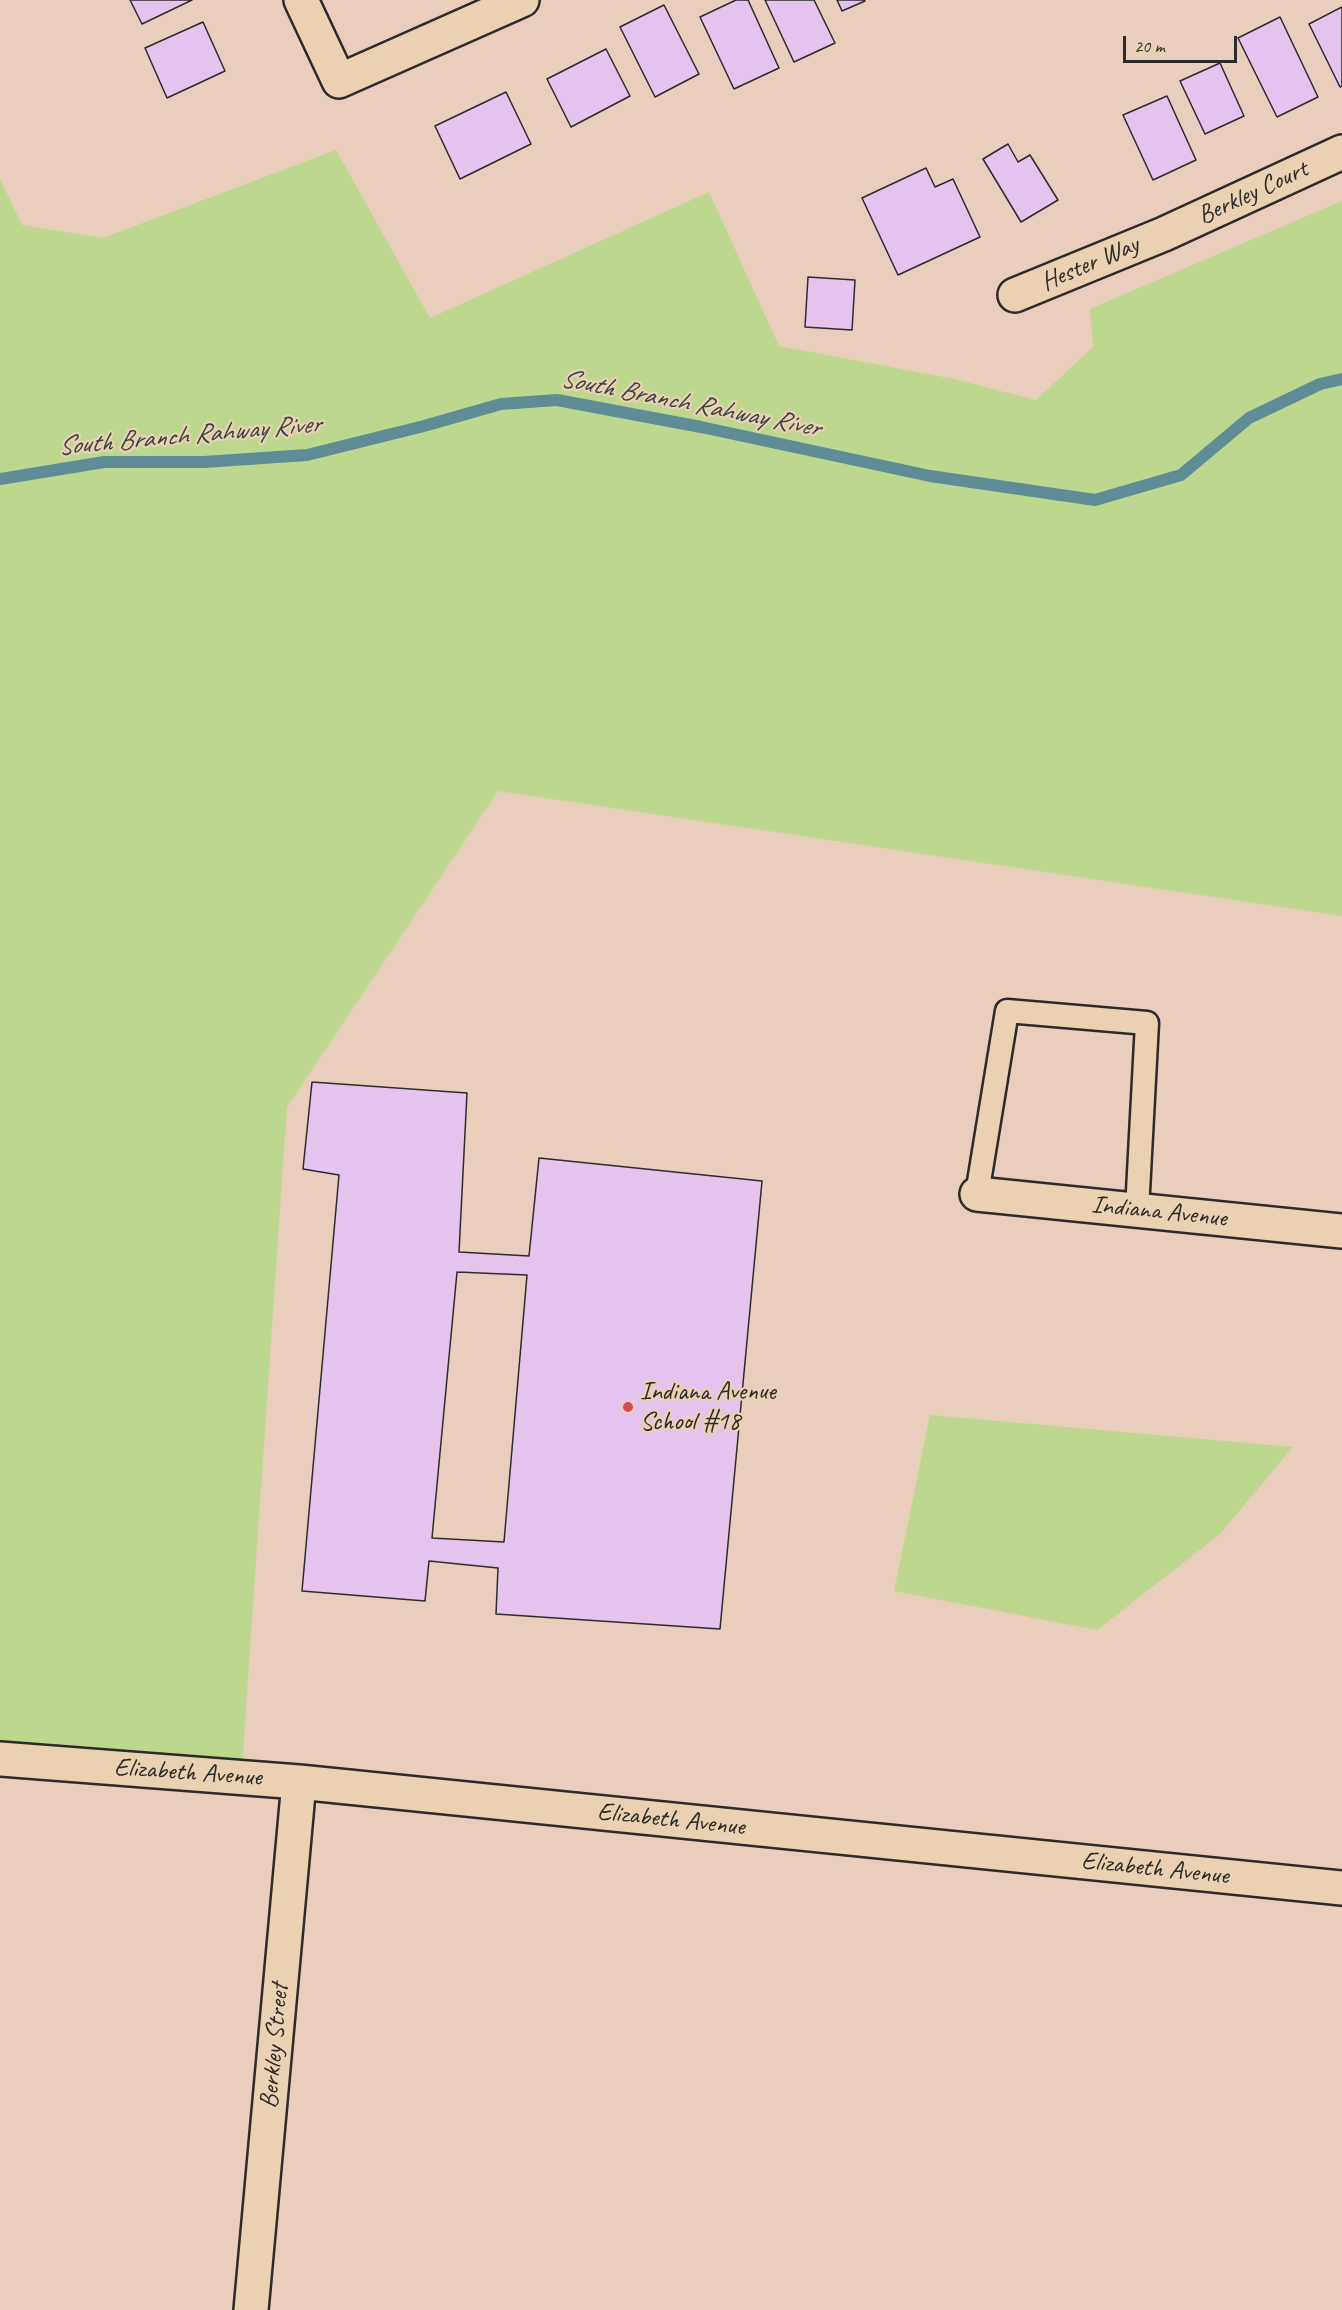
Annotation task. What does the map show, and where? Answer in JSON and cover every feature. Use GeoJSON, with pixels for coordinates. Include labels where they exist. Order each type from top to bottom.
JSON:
{"type":"FeatureCollection","features":[{"type":"Feature","properties":{"kind":"street"},"geometry":{"type":"LineString","coordinates":[[301,0],[339,81],[522,0]]}},
{"type":"Feature","properties":{"kind":"street","name":"Berkley Court"},"geometry":{"type":"LineString","coordinates":[[1164,234],[1342,152]]}},
{"type":"Feature","properties":{"kind":"street","name":"Hester Way"},"geometry":{"type":"LineString","coordinates":[[1016,295],[1164,234]]}},
{"type":"Feature","properties":{"kind":"street","name":"Indiana Avenue"},"geometry":{"type":"LineString","coordinates":[[977,1194],[1342,1230]]}},
{"type":"Feature","properties":{"kind":"street","name":"Elizabeth Avenue"},"geometry":{"type":"LineString","coordinates":[[0,1759],[299,1782],[1342,1888]]}},
{"type":"Feature","properties":{"kind":"street","name":"Berkley Street"},"geometry":{"type":"LineString","coordinates":[[251,2310],[299,1782]]}},
{"type":"Feature","properties":{"kind":"lane"},"geometry":{"type":"LineString","coordinates":[[977,1194],[1007,1011],[1147,1023],[1137,1210]]}},
{"type":"Feature","properties":{"kind":"green space"},"geometry":{"type":"Polygon","coordinates":[[[336,150],[430,318],[709,192],[779,346],[954,379],[1036,400],[1093,347],[1090,309],[1342,201],[1342,916],[498,791],[287,1107],[240,1796],[0,1774],[0,179],[22,225],[103,238],[336,150]]]}},
{"type":"Feature","properties":{"kind":"green space"},"geometry":{"type":"Polygon","coordinates":[[[930,1415],[1293,1447],[1219,1535],[1097,1630],[894,1591],[930,1415]]]}},
{"type":"Feature","properties":{"kind":"building"},"geometry":{"type":"Polygon","coordinates":[[[130,0],[192,0],[142,24],[130,0]]]}},
{"type":"Feature","properties":{"kind":"building"},"geometry":{"type":"Polygon","coordinates":[[[736,0],[748,0],[779,68],[734,89],[700,17],[736,0]]]}},
{"type":"Feature","properties":{"kind":"building"},"geometry":{"type":"Polygon","coordinates":[[[765,0],[814,0],[835,43],[794,62],[765,0]]]}},
{"type":"Feature","properties":{"kind":"building"},"geometry":{"type":"Polygon","coordinates":[[[837,0],[864,0],[865,1],[842,11],[837,0]]]}},
{"type":"Feature","properties":{"kind":"building"},"geometry":{"type":"Polygon","coordinates":[[[664,5],[699,74],[655,97],[620,27],[664,5]]]}},
{"type":"Feature","properties":{"kind":"building"},"geometry":{"type":"Polygon","coordinates":[[[1342,7],[1342,86],[1340,87],[1309,24],[1342,7]]]}},
{"type":"Feature","properties":{"kind":"building"},"geometry":{"type":"Polygon","coordinates":[[[1280,17],[1318,97],[1277,117],[1238,38],[1280,17]]]}},
{"type":"Feature","properties":{"kind":"building"},"geometry":{"type":"Polygon","coordinates":[[[203,22],[225,71],[167,98],[145,48],[203,22]]]}},
{"type":"Feature","properties":{"kind":"building"},"geometry":{"type":"Polygon","coordinates":[[[606,49],[630,96],[571,127],[547,79],[606,49]]]}},
{"type":"Feature","properties":{"kind":"building"},"geometry":{"type":"Polygon","coordinates":[[[1220,63],[1244,116],[1205,134],[1180,81],[1220,63]]]}},
{"type":"Feature","properties":{"kind":"building"},"geometry":{"type":"Polygon","coordinates":[[[506,92],[531,144],[460,179],[435,126],[506,92]]]}},
{"type":"Feature","properties":{"kind":"building"},"geometry":{"type":"Polygon","coordinates":[[[1167,96],[1196,160],[1153,180],[1123,115],[1167,96]]]}},
{"type":"Feature","properties":{"kind":"building"},"geometry":{"type":"Polygon","coordinates":[[[1008,144],[1018,162],[1030,155],[1058,200],[1021,222],[983,159],[1008,144]]]}},
{"type":"Feature","properties":{"kind":"building"},"geometry":{"type":"Polygon","coordinates":[[[926,168],[935,187],[953,179],[980,237],[898,275],[862,198],[926,168]]]}},
{"type":"Feature","properties":{"kind":"building"},"geometry":{"type":"Polygon","coordinates":[[[808,277],[855,280],[852,330],[805,327],[808,277]]]}},
{"type":"Feature","properties":{"kind":"building","name":"Indiana Avenue School #18"},"geometry":{"type":"Polygon","coordinates":[[[312,1082],[467,1093],[459,1252],[529,1256],[539,1158],[762,1181],[720,1629],[496,1614],[498,1568],[429,1561],[425,1601],[302,1591],[339,1175],[303,1169],[312,1082]],[[457,1272],[432,1538],[504,1542],[527,1275],[457,1272]]]}},
{"type":"Feature","properties":{"kind":"waterway","name":"South Branch Rahway River"},"geometry":{"type":"LineString","coordinates":[[0,479],[104,462],[204,462],[307,455],[501,404],[557,400],[701,427],[930,476],[1095,500],[1181,475],[1249,418],[1320,384],[1342,379]]}},
{"type":"Feature","properties":{"kind":"place","name":"Indiana Avenue School #18"},"geometry":{"type":"Point","coordinates":[628,1407]}}]}
